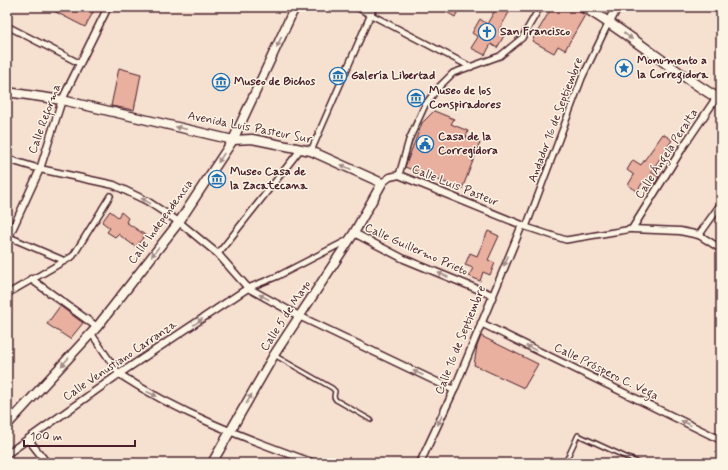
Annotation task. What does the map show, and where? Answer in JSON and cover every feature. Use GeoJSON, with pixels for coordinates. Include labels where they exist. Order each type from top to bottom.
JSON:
{"type":"FeatureCollection","features":[{"type":"Feature","properties":{"kind":"main road"},"geometry":{"type":"LineString","coordinates":[[584,7],[609,22],[668,67],[720,96]]}},
{"type":"Feature","properties":{"kind":"street","name":"Calle Reforma"},"geometry":{"type":"LineString","coordinates":[[8,238],[40,169],[62,100],[108,7]]}},
{"type":"Feature","properties":{"kind":"street","name":"Calle Independencia"},"geometry":{"type":"LineString","coordinates":[[7,426],[94,330],[180,222],[233,140],[295,7]]}},
{"type":"Feature","properties":{"kind":"street"},"geometry":{"type":"LineString","coordinates":[[356,7],[471,67]]}},
{"type":"Feature","properties":{"kind":"street"},"geometry":{"type":"LineString","coordinates":[[311,151],[374,7]]}},
{"type":"Feature","properties":{"kind":"street"},"geometry":{"type":"LineString","coordinates":[[453,73],[500,56],[522,38],[540,7]]}},
{"type":"Feature","properties":{"kind":"street"},"geometry":{"type":"LineString","coordinates":[[609,22],[617,7]]}},
{"type":"Feature","properties":{"kind":"street","name":"Andador 16 de Septiembre"},"geometry":{"type":"LineString","coordinates":[[524,226],[582,78],[609,22]]}},
{"type":"Feature","properties":{"kind":"street"},"geometry":{"type":"LineString","coordinates":[[7,26],[79,63]]}},
{"type":"Feature","properties":{"kind":"street"},"geometry":{"type":"LineString","coordinates":[[399,175],[409,140],[425,106],[462,62]]}},
{"type":"Feature","properties":{"kind":"street","name":"Avenida Luis Pasteur Sur"},"geometry":{"type":"LineString","coordinates":[[7,92],[62,100],[233,140],[252,139],[300,150],[311,151],[382,183]]}},
{"type":"Feature","properties":{"kind":"street","name":"Calle Ángela Peralta"},"geometry":{"type":"LineString","coordinates":[[632,229],[683,147],[720,96]]}},
{"type":"Feature","properties":{"kind":"street"},"geometry":{"type":"LineString","coordinates":[[218,254],[300,150]]}},
{"type":"Feature","properties":{"kind":"street"},"geometry":{"type":"LineString","coordinates":[[7,159],[40,169],[114,185],[147,201],[180,222],[218,254],[248,288],[299,316],[454,390]]}},
{"type":"Feature","properties":{"kind":"street","name":"Calle Luis Pasteur"},"geometry":{"type":"LineString","coordinates":[[382,183],[399,175],[524,226]]}},
{"type":"Feature","properties":{"kind":"street","name":"Calle 5 de Mayo"},"geometry":{"type":"LineString","coordinates":[[212,463],[274,355],[351,236],[382,183]]}},
{"type":"Feature","properties":{"kind":"street"},"geometry":{"type":"LineString","coordinates":[[7,294],[73,256],[110,196]]}},
{"type":"Feature","properties":{"kind":"street"},"geometry":{"type":"LineString","coordinates":[[699,235],[721,204]]}},
{"type":"Feature","properties":{"kind":"street"},"geometry":{"type":"LineString","coordinates":[[524,226],[566,240],[632,229],[680,231],[699,235],[721,249]]}},
{"type":"Feature","properties":{"kind":"street","name":"Calle 16 de Septiembre"},"geometry":{"type":"LineString","coordinates":[[420,463],[454,390],[492,295],[524,226]]}},
{"type":"Feature","properties":{"kind":"street"},"geometry":{"type":"LineString","coordinates":[[248,288],[278,276],[351,236]]}},
{"type":"Feature","properties":{"kind":"street","name":"Calle Guillermo Prieto"},"geometry":{"type":"LineString","coordinates":[[351,236],[492,295]]}},
{"type":"Feature","properties":{"kind":"street"},"geometry":{"type":"LineString","coordinates":[[8,238],[65,261]]}},
{"type":"Feature","properties":{"kind":"street"},"geometry":{"type":"LineString","coordinates":[[31,279],[94,330],[119,374],[141,389],[229,432],[314,463]]}},
{"type":"Feature","properties":{"kind":"street","name":"Calle Venustiano Carranza"},"geometry":{"type":"LineString","coordinates":[[7,454],[119,374],[248,288]]}},
{"type":"Feature","properties":{"kind":"street","name":"Calle Próspero C. Vega"},"geometry":{"type":"LineString","coordinates":[[481,323],[721,440]]}},
{"type":"Feature","properties":{"kind":"street"},"geometry":{"type":"LineString","coordinates":[[28,439],[47,463]]}},
{"type":"Feature","properties":{"kind":"lane"},"geometry":{"type":"LineString","coordinates":[[274,355],[332,388],[335,391],[334,397],[336,400],[371,420]]}},
{"type":"Feature","properties":{"kind":"lane"},"geometry":{"type":"LineString","coordinates":[[565,463],[578,435],[638,463]]}},
{"type":"Feature","properties":{"kind":"building"},"geometry":{"type":"Polygon","coordinates":[[[46,7],[96,7],[85,27],[46,7]]]}},
{"type":"Feature","properties":{"kind":"building"},"geometry":{"type":"Polygon","coordinates":[[[438,7],[460,7],[455,17],[438,7]]]}},
{"type":"Feature","properties":{"kind":"building","name":"San Francisco"},"geometry":{"type":"Polygon","coordinates":[[[497,7],[512,7],[499,30],[505,34],[497,48],[491,44],[485,55],[471,48],[478,37],[472,33],[480,19],[487,24],[497,7]]]}},
{"type":"Feature","properties":{"kind":"building"},"geometry":{"type":"Polygon","coordinates":[[[552,7],[570,7],[585,15],[565,50],[558,46],[554,53],[532,41],[552,7]]]}},
{"type":"Feature","properties":{"kind":"building"},"geometry":{"type":"Polygon","coordinates":[[[119,68],[141,74],[134,110],[111,106],[119,68]]]}},
{"type":"Feature","properties":{"kind":"building"},"geometry":{"type":"Polygon","coordinates":[[[434,111],[454,119],[451,124],[468,131],[466,137],[480,143],[462,189],[405,167],[422,123],[434,111]]]}},
{"type":"Feature","properties":{"kind":"building"},"geometry":{"type":"Polygon","coordinates":[[[663,134],[672,140],[651,172],[659,177],[652,187],[643,182],[637,191],[628,185],[634,175],[627,170],[633,160],[641,165],[663,134]]]}},
{"type":"Feature","properties":{"kind":"building"},"geometry":{"type":"Polygon","coordinates":[[[110,211],[118,217],[121,212],[128,218],[126,222],[145,235],[136,247],[118,234],[115,237],[107,232],[110,228],[102,222],[110,211]]]}},
{"type":"Feature","properties":{"kind":"building"},"geometry":{"type":"Polygon","coordinates":[[[488,231],[499,236],[488,260],[495,263],[490,275],[483,272],[480,281],[469,276],[473,268],[465,265],[470,253],[477,256],[488,231]]]}},
{"type":"Feature","properties":{"kind":"building"},"geometry":{"type":"Polygon","coordinates":[[[60,306],[83,323],[70,339],[47,324],[60,306]]]}},
{"type":"Feature","properties":{"kind":"building"},"geometry":{"type":"Polygon","coordinates":[[[481,336],[538,364],[524,388],[474,365],[477,346],[481,336]]]}},
{"type":"Feature","properties":{"kind":"place","name":"San Francisco"},"geometry":{"type":"Point","coordinates":[487,32]}},
{"type":"Feature","properties":{"kind":"place","name":"Monumento a la Corregidora"},"geometry":{"type":"Point","coordinates":[624,68]}},
{"type":"Feature","properties":{"kind":"place","name":"Galería Libertad"},"geometry":{"type":"Point","coordinates":[338,76]}},
{"type":"Feature","properties":{"kind":"place","name":"Museo de Bichos"},"geometry":{"type":"Point","coordinates":[221,82]}},
{"type":"Feature","properties":{"kind":"place","name":"Museo de los Conspiradores"},"geometry":{"type":"Point","coordinates":[416,98]}},
{"type":"Feature","properties":{"kind":"place","name":"Casa de la Corregidora"},"geometry":{"type":"Point","coordinates":[425,144]}},
{"type":"Feature","properties":{"kind":"place","name":"Museo Casa de la Zacatecana"},"geometry":{"type":"Point","coordinates":[217,179]}}]}
